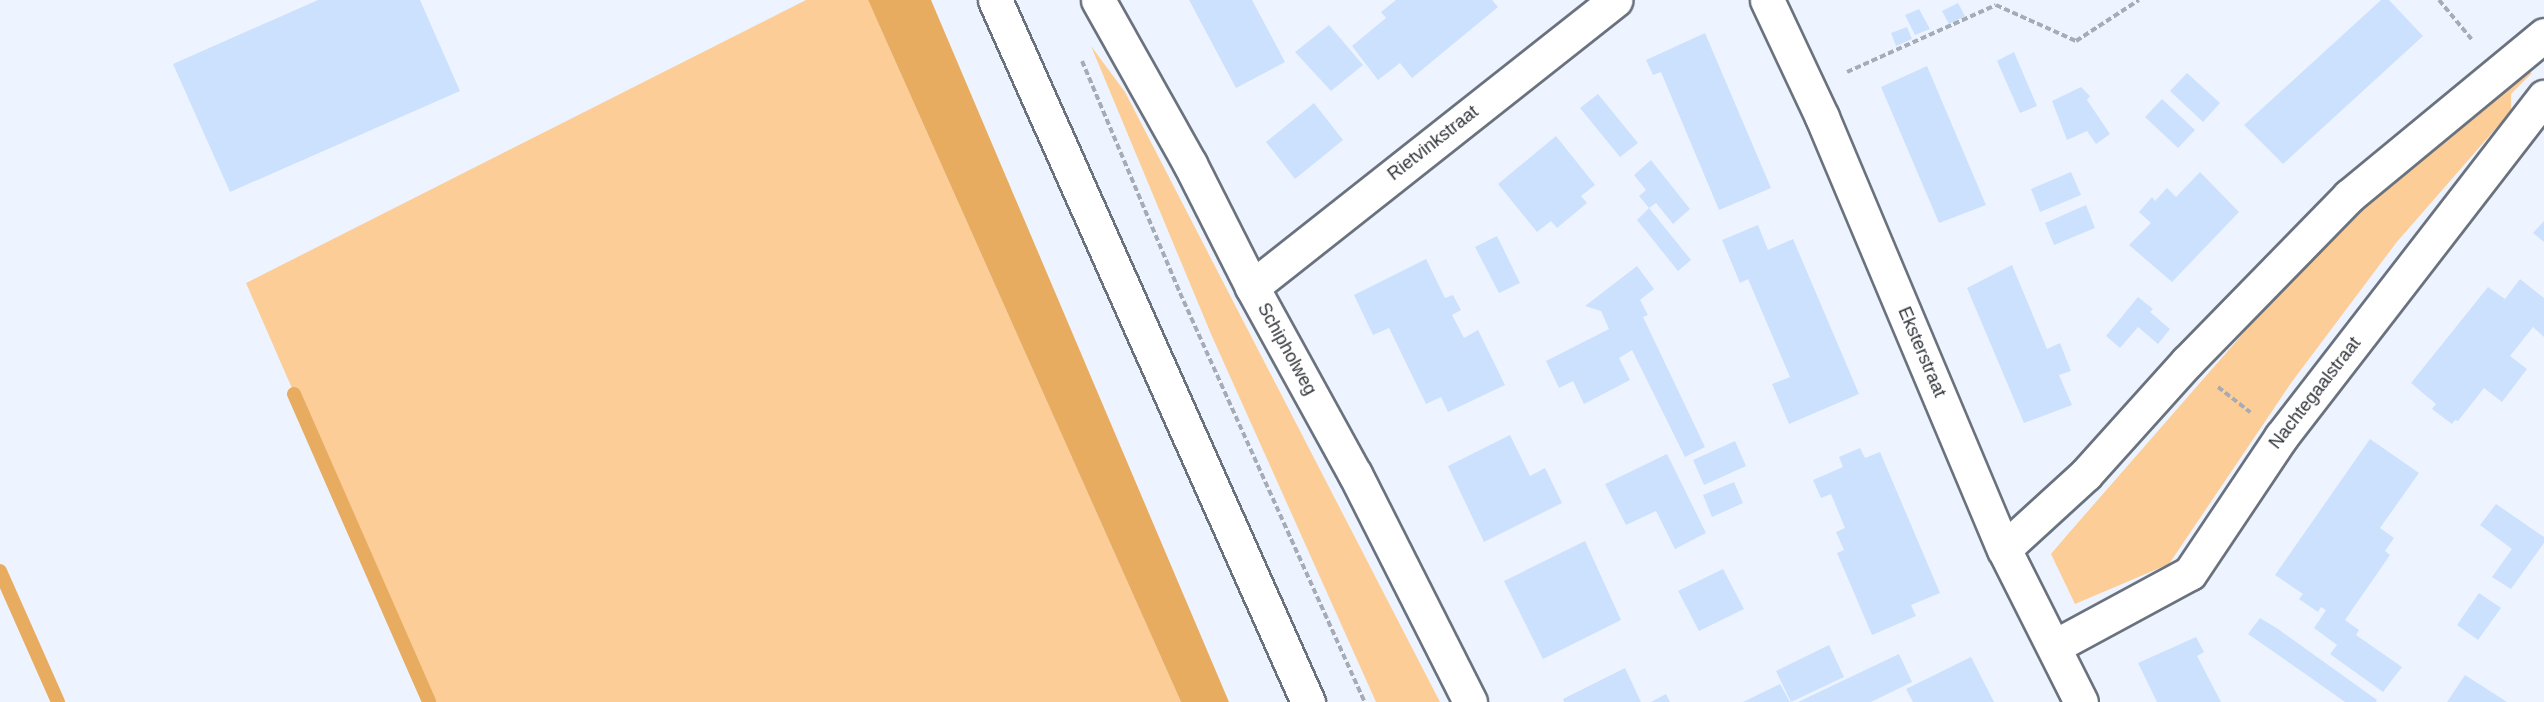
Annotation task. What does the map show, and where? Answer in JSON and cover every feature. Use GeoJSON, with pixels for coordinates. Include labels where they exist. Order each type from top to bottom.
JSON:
{"type":"FeatureCollection","features":[{"type":"Feature","properties":{"kind":"street"},"geometry":{"type":"LineString","coordinates":[[995,0],[1308,702]]}},
{"type":"Feature","properties":{"kind":"street","name":"Schipholweg"},"geometry":{"type":"LineString","coordinates":[[1098,0],[1190,164],[1252,287],[1355,474],[1470,702]]}},
{"type":"Feature","properties":{"kind":"street","name":"Rietvinkstraat"},"geometry":{"type":"LineString","coordinates":[[1252,287],[1614,0]]}},
{"type":"Feature","properties":{"kind":"street","name":"Eksterstraat"},"geometry":{"type":"LineString","coordinates":[[1767,0],[1810,89],[2004,549],[2055,646],[2081,702]]}},
{"type":"Feature","properties":{"kind":"street"},"geometry":{"type":"LineString","coordinates":[[2004,549],[2086,474],[2187,362],[2349,196],[2544,35]]}},
{"type":"Feature","properties":{"kind":"street","name":"Nachtegaalstraat"},"geometry":{"type":"LineString","coordinates":[[2055,646],[2190,573],[2281,437],[2544,97]]}},
{"type":"Feature","properties":{"kind":"path"},"geometry":{"type":"LineString","coordinates":[[1810,89],[1996,5],[2076,41],[2139,0]]}},
{"type":"Feature","properties":{"kind":"path"},"geometry":{"type":"LineString","coordinates":[[2439,0],[2500,72]]}},
{"type":"Feature","properties":{"kind":"path"},"geometry":{"type":"LineString","coordinates":[[1079,54],[1180,293],[1365,702]]}},
{"type":"Feature","properties":{"kind":"path"},"geometry":{"type":"LineString","coordinates":[[2187,362],[2281,437]]}},
{"type":"Feature","properties":{"kind":"shaded area"},"geometry":{"type":"Polygon","coordinates":[[[806,0],[868,0],[1181,702],[429,702],[246,283],[806,0]]]}},
{"type":"Feature","properties":{"kind":"shaded area"},"geometry":{"type":"Polygon","coordinates":[[[868,0],[931,0],[1229,702],[1181,702],[868,0]]]}},
{"type":"Feature","properties":{"kind":"shaded area"},"geometry":{"type":"Polygon","coordinates":[[[1091,46],[1125,92],[1440,702],[1376,702],[1211,334],[1091,46]]]}},
{"type":"Feature","properties":{"kind":"shaded area"},"geometry":{"type":"Polygon","coordinates":[[[2520,68],[2532,73],[2511,94],[2511,111],[2396,243],[2291,383],[2169,564],[2075,604],[2051,554],[2295,274],[2388,181],[2520,68]]]}},
{"type":"Feature","properties":{"kind":"building"},"geometry":{"type":"Polygon","coordinates":[[[318,0],[420,0],[460,91],[230,192],[173,64],[318,0]]]}},
{"type":"Feature","properties":{"kind":"building"},"geometry":{"type":"Polygon","coordinates":[[[1189,0],[1252,0],[1285,62],[1236,88],[1189,0]]]}},
{"type":"Feature","properties":{"kind":"building"},"geometry":{"type":"Polygon","coordinates":[[[1396,0],[1492,0],[1498,7],[1412,78],[1400,63],[1378,80],[1352,46],[1386,18],[1381,12],[1396,0]]]}},
{"type":"Feature","properties":{"kind":"building"},"geometry":{"type":"Polygon","coordinates":[[[2381,0],[2389,0],[2423,36],[2283,164],[2244,125],[2381,0]]]}},
{"type":"Feature","properties":{"kind":"building"},"geometry":{"type":"Polygon","coordinates":[[[1958,3],[1965,16],[1949,24],[1942,11],[1958,3]]]}},
{"type":"Feature","properties":{"kind":"building"},"geometry":{"type":"Polygon","coordinates":[[[1919,9],[1930,29],[1915,35],[1905,15],[1919,9]]]}},
{"type":"Feature","properties":{"kind":"building"},"geometry":{"type":"Polygon","coordinates":[[[1329,25],[1363,65],[1331,91],[1295,52],[1329,25]]]}},
{"type":"Feature","properties":{"kind":"building"},"geometry":{"type":"Polygon","coordinates":[[[1907,27],[1912,39],[1896,46],[1891,33],[1907,27]]]}},
{"type":"Feature","properties":{"kind":"building"},"geometry":{"type":"Polygon","coordinates":[[[1705,33],[1771,188],[1719,210],[1661,72],[1653,75],[1646,60],[1705,33]]]}},
{"type":"Feature","properties":{"kind":"building"},"geometry":{"type":"Polygon","coordinates":[[[2014,52],[2037,106],[2020,113],[1997,61],[2014,52]]]}},
{"type":"Feature","properties":{"kind":"building"},"geometry":{"type":"Polygon","coordinates":[[[1927,66],[1986,205],[1939,223],[1881,87],[1927,66]]]}},
{"type":"Feature","properties":{"kind":"building"},"geometry":{"type":"Polygon","coordinates":[[[2187,73],[2220,103],[2203,122],[2170,91],[2187,73]]]}},
{"type":"Feature","properties":{"kind":"building"},"geometry":{"type":"Polygon","coordinates":[[[2081,87],[2090,96],[2087,100],[2110,134],[2096,144],[2087,131],[2067,140],[2052,101],[2081,87]]]}},
{"type":"Feature","properties":{"kind":"building"},"geometry":{"type":"Polygon","coordinates":[[[1598,94],[1638,143],[1620,157],[1580,108],[1598,94]]]}},
{"type":"Feature","properties":{"kind":"building"},"geometry":{"type":"Polygon","coordinates":[[[2162,99],[2195,130],[2178,148],[2145,117],[2162,99]]]}},
{"type":"Feature","properties":{"kind":"building"},"geometry":{"type":"Polygon","coordinates":[[[1314,103],[1343,140],[1295,179],[1266,142],[1314,103]]]}},
{"type":"Feature","properties":{"kind":"building"},"geometry":{"type":"Polygon","coordinates":[[[1556,136],[1595,185],[1581,196],[1587,203],[1557,228],[1551,221],[1537,232],[1498,184],[1556,136]]]}},
{"type":"Feature","properties":{"kind":"building"},"geometry":{"type":"Polygon","coordinates":[[[1651,160],[1690,209],[1673,224],[1656,203],[1649,208],[1639,196],[1646,190],[1634,175],[1651,160]]]}},
{"type":"Feature","properties":{"kind":"building"},"geometry":{"type":"Polygon","coordinates":[[[2071,172],[2081,195],[2040,212],[2031,189],[2071,172]]]}},
{"type":"Feature","properties":{"kind":"building"},"geometry":{"type":"Polygon","coordinates":[[[2200,172],[2239,212],[2172,282],[2129,245],[2151,223],[2139,212],[2152,197],[2155,201],[2167,188],[2176,197],[2200,172]]]}},
{"type":"Feature","properties":{"kind":"building"},"geometry":{"type":"Polygon","coordinates":[[[2086,205],[2095,228],[2054,245],[2045,223],[2086,205]]]}},
{"type":"Feature","properties":{"kind":"building"},"geometry":{"type":"Polygon","coordinates":[[[1649,208],[1691,260],[1678,271],[1637,220],[1649,208]]]}},
{"type":"Feature","properties":{"kind":"building"},"geometry":{"type":"Polygon","coordinates":[[[2544,221],[2544,242],[2533,233],[2544,221]]]}},
{"type":"Feature","properties":{"kind":"building"},"geometry":{"type":"Polygon","coordinates":[[[1758,225],[1768,250],[1793,239],[1859,394],[1789,424],[1772,384],[1790,377],[1748,279],[1740,283],[1722,240],[1758,225]]]}},
{"type":"Feature","properties":{"kind":"building"},"geometry":{"type":"Polygon","coordinates":[[[1497,236],[1520,283],[1499,293],[1475,247],[1497,236]]]}},
{"type":"Feature","properties":{"kind":"building"},"geometry":{"type":"Polygon","coordinates":[[[1426,259],[1445,298],[1453,295],[1461,310],[1452,315],[1464,338],[1478,330],[1505,385],[1448,412],[1441,397],[1426,404],[1389,328],[1373,335],[1354,295],[1426,259]]]}},
{"type":"Feature","properties":{"kind":"building"},"geometry":{"type":"Polygon","coordinates":[[[2012,265],[2047,349],[2060,343],[2071,371],[2059,375],[2072,405],[2024,423],[1967,288],[2012,265]]]}},
{"type":"Feature","properties":{"kind":"building"},"geometry":{"type":"Polygon","coordinates":[[[1637,266],[1654,289],[1640,300],[1648,315],[1643,317],[1705,447],[1685,457],[1632,350],[1619,358],[1630,380],[1584,404],[1573,381],[1559,388],[1546,361],[1609,329],[1601,311],[1585,306],[1637,266]]]}},
{"type":"Feature","properties":{"kind":"building"},"geometry":{"type":"Polygon","coordinates":[[[2520,279],[2544,298],[2544,337],[2533,327],[2510,356],[2527,369],[2502,402],[2484,388],[2458,421],[2455,420],[2452,424],[2432,409],[2436,404],[2411,383],[2488,287],[2505,299],[2520,279]]]}},
{"type":"Feature","properties":{"kind":"building"},"geometry":{"type":"Polygon","coordinates":[[[2138,297],[2153,309],[2150,312],[2170,329],[2158,344],[2138,327],[2120,348],[2106,336],[2138,297]]]}},
{"type":"Feature","properties":{"kind":"building"},"geometry":{"type":"Polygon","coordinates":[[[1510,435],[1530,476],[1545,468],[1562,503],[1484,542],[1448,466],[1510,435]]]}},
{"type":"Feature","properties":{"kind":"building"},"geometry":{"type":"Polygon","coordinates":[[[2370,439],[2419,473],[2380,528],[2394,538],[2385,551],[2390,555],[2345,620],[2359,630],[2356,635],[2402,667],[2383,692],[2330,654],[2337,645],[2314,628],[2326,610],[2321,607],[2318,612],[2299,599],[2303,594],[2275,575],[2370,439]]]}},
{"type":"Feature","properties":{"kind":"building"},"geometry":{"type":"Polygon","coordinates":[[[1735,441],[1746,466],[1704,485],[1693,460],[1735,441]]]}},
{"type":"Feature","properties":{"kind":"building"},"geometry":{"type":"Polygon","coordinates":[[[1860,448],[1865,458],[1880,452],[1940,593],[1911,605],[1916,616],[1872,635],[1837,553],[1844,550],[1836,532],[1845,528],[1831,494],[1821,498],[1813,480],[1843,467],[1839,457],[1860,448]]]}},
{"type":"Feature","properties":{"kind":"building"},"geometry":{"type":"Polygon","coordinates":[[[1667,454],[1706,533],[1675,549],[1656,511],[1626,525],[1605,484],[1667,454]]]}},
{"type":"Feature","properties":{"kind":"building"},"geometry":{"type":"Polygon","coordinates":[[[1734,482],[1743,503],[1712,517],[1703,495],[1734,482]]]}},
{"type":"Feature","properties":{"kind":"building"},"geometry":{"type":"Polygon","coordinates":[[[2496,504],[2544,537],[2544,543],[2511,589],[2492,577],[2512,549],[2480,525],[2496,504]]]}},
{"type":"Feature","properties":{"kind":"building"},"geometry":{"type":"Polygon","coordinates":[[[1585,541],[1621,620],[1543,659],[1504,581],[1585,541]]]}},
{"type":"Feature","properties":{"kind":"building"},"geometry":{"type":"Polygon","coordinates":[[[1723,569],[1744,609],[1699,631],[1678,591],[1723,569]]]}},
{"type":"Feature","properties":{"kind":"building"},"geometry":{"type":"Polygon","coordinates":[[[2479,593],[2501,608],[2478,640],[2457,625],[2479,593]]]}},
{"type":"Feature","properties":{"kind":"building"},"geometry":{"type":"Polygon","coordinates":[[[2260,618],[2377,700],[2376,702],[2345,702],[2248,634],[2260,618]]]}},
{"type":"Feature","properties":{"kind":"building"},"geometry":{"type":"Polygon","coordinates":[[[2196,637],[2204,652],[2197,656],[2221,702],[2157,702],[2138,663],[2196,637]]]}},
{"type":"Feature","properties":{"kind":"building"},"geometry":{"type":"Polygon","coordinates":[[[1829,645],[1844,677],[1791,702],[1776,671],[1829,645]]]}},
{"type":"Feature","properties":{"kind":"building"},"geometry":{"type":"Polygon","coordinates":[[[1899,654],[1912,682],[1871,702],[1798,702],[1899,654]]]}},
{"type":"Feature","properties":{"kind":"building"},"geometry":{"type":"Polygon","coordinates":[[[1971,657],[1994,702],[1913,702],[1906,689],[1971,657]]]}},
{"type":"Feature","properties":{"kind":"building"},"geometry":{"type":"Polygon","coordinates":[[[1625,668],[1641,702],[1564,702],[1563,699],[1625,668]]]}},
{"type":"Feature","properties":{"kind":"building"},"geometry":{"type":"Polygon","coordinates":[[[2465,675],[2507,702],[2447,702],[2465,675]]]}},
{"type":"Feature","properties":{"kind":"building"},"geometry":{"type":"Polygon","coordinates":[[[1780,684],[1790,702],[1743,702],[1780,684]]]}},
{"type":"Feature","properties":{"kind":"building"},"geometry":{"type":"Polygon","coordinates":[[[1666,694],[1670,702],[1651,702],[1666,694]]]}},
{"type":"Feature","properties":{"kind":"waterway"},"geometry":{"type":"LineString","coordinates":[[294,394],[429,702]]}},
{"type":"Feature","properties":{"kind":"waterway"},"geometry":{"type":"LineString","coordinates":[[0,571],[58,702]]}}]}
